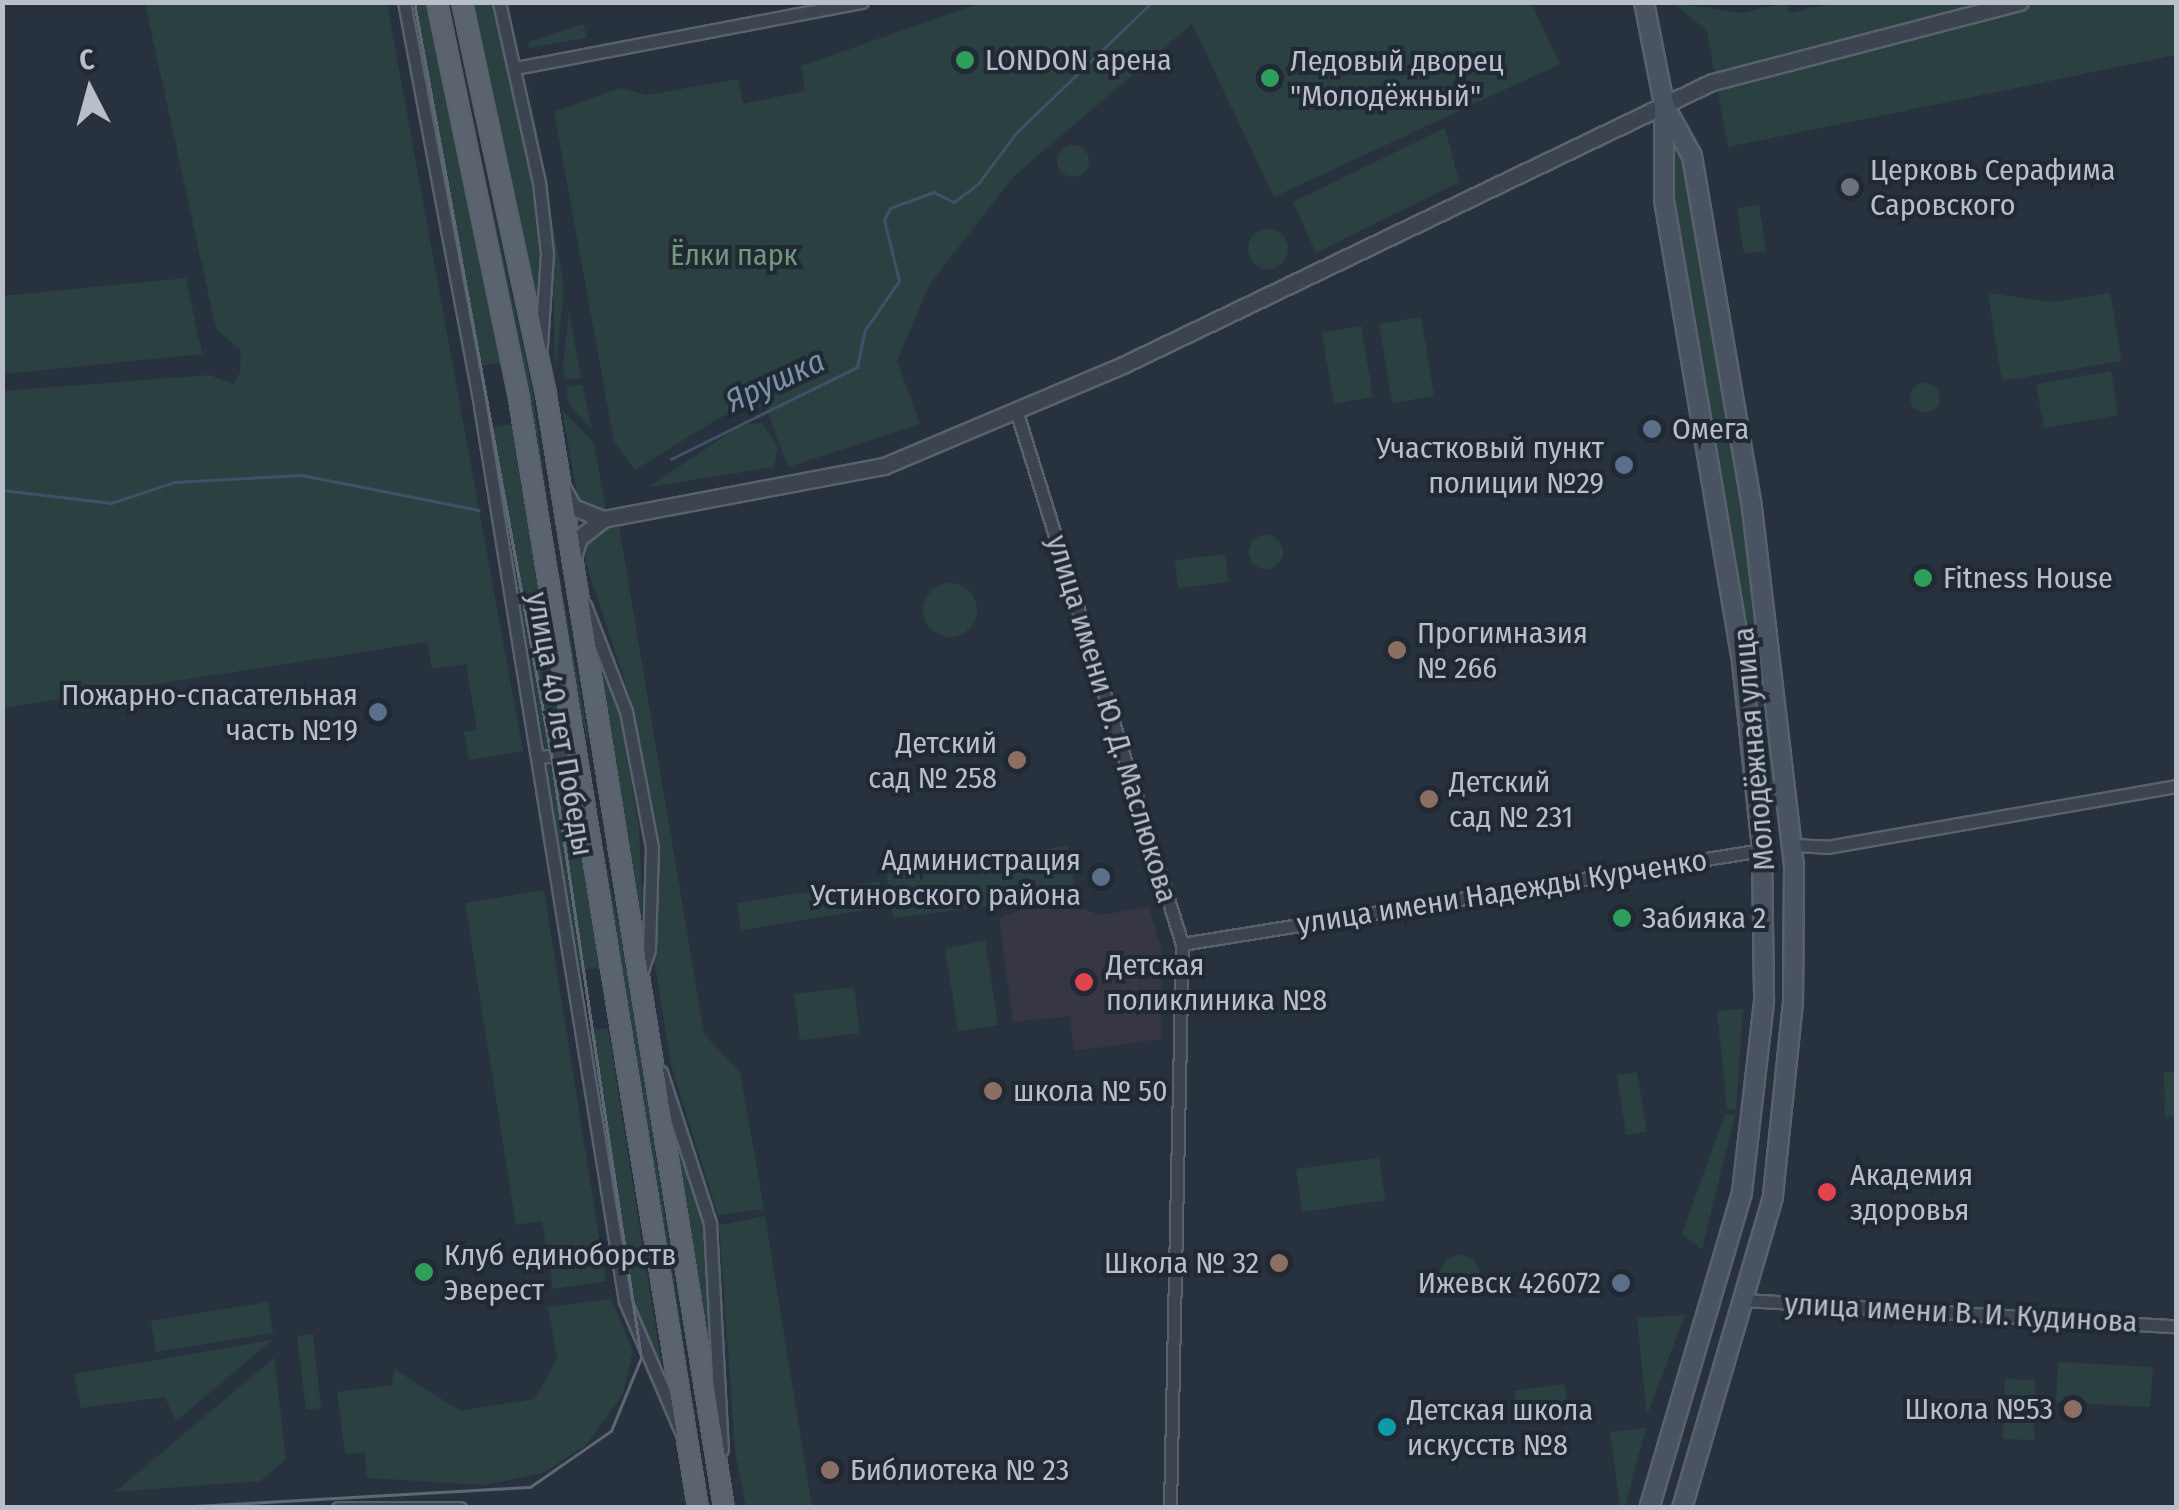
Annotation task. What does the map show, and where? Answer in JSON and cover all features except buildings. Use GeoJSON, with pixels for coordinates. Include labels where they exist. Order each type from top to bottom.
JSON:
{"type":"FeatureCollection","features":[{"type":"Feature","properties":{"kind":"main road","name":"улица 40 лет Победы"},"geometry":{"type":"LineString","coordinates":[[437,2],[538,518],[697,1500]]}},
{"type":"Feature","properties":{"kind":"main road","name":"улица 40 лет Победы"},"geometry":{"type":"LineString","coordinates":[[462,2],[540,360],[644,1030],[722,1498]]}},
{"type":"Feature","properties":{"kind":"main road","name":"Молодёжная улица"},"geometry":{"type":"LineString","coordinates":[[1644,2],[1664,104],[1664,200],[1742,662],[1762,850],[1764,1002],[1742,1193],[1650,1508]]}},
{"type":"Feature","properties":{"kind":"main road","name":"Молодёжная улица"},"geometry":{"type":"LineString","coordinates":[[1664,104],[1692,156],[1776,656],[1794,845],[1787,1075],[1773,1196],[1746,1300],[1682,1508]]}},
{"type":"Feature","properties":{"kind":"main road"},"geometry":{"type":"LineString","coordinates":[[538,518],[565,514]]}},
{"type":"Feature","properties":{"kind":"main road"},"geometry":{"type":"LineString","coordinates":[[577,753],[601,749]]}},
{"type":"Feature","properties":{"kind":"main road"},"geometry":{"type":"LineString","coordinates":[[1762,850],[1794,845]]}},
{"type":"Feature","properties":{"kind":"main road"},"geometry":{"type":"LineString","coordinates":[[697,1500],[722,1498]]}},
{"type":"Feature","properties":{"kind":"street","name":"улица 40 лет Победы"},"geometry":{"type":"LineString","coordinates":[[404,2],[539,757],[625,1301],[656,1380],[688,1446]]}},
{"type":"Feature","properties":{"kind":"street","name":"улица 40 лет Победы"},"geometry":{"type":"LineString","coordinates":[[499,2],[515,68],[548,253],[540,360]]}},
{"type":"Feature","properties":{"kind":"street"},"geometry":{"type":"LineString","coordinates":[[515,68],[862,2]]}},
{"type":"Feature","properties":{"kind":"street"},"geometry":{"type":"LineString","coordinates":[[572,560],[579,538],[604,519],[884,466],[1017,413],[1712,82],[2020,2]]}},
{"type":"Feature","properties":{"kind":"street","name":"улица имени Ю. Д. Маслюкова"},"geometry":{"type":"LineString","coordinates":[[1017,413],[1182,944],[1170,1508]]}},
{"type":"Feature","properties":{"kind":"street"},"geometry":{"type":"LineString","coordinates":[[561,486],[573,507],[604,519]]}},
{"type":"Feature","properties":{"kind":"street","name":"улица 40 лет Победы"},"geometry":{"type":"LineString","coordinates":[[576,585],[612,661],[652,847],[650,948],[637,983]]}},
{"type":"Feature","properties":{"kind":"street"},"geometry":{"type":"LineString","coordinates":[[539,757],[577,753]]}},
{"type":"Feature","properties":{"kind":"street"},"geometry":{"type":"LineString","coordinates":[[1794,845],[1827,848],[2176,786]]}},
{"type":"Feature","properties":{"kind":"street","name":"улица имени Надежды Курченко"},"geometry":{"type":"LineString","coordinates":[[1182,944],[1762,850]]}},
{"type":"Feature","properties":{"kind":"street","name":"улица 40 лет Победы"},"geometry":{"type":"LineString","coordinates":[[644,1030],[710,1223],[722,1498]]}},
{"type":"Feature","properties":{"kind":"street","name":"улица имени В. И. Кудинова"},"geometry":{"type":"LineString","coordinates":[[1746,1300],[2176,1326]]}},
{"type":"Feature","properties":{"kind":"street"},"geometry":{"type":"LineString","coordinates":[[656,1380],[672,1346]]}},
{"type":"Feature","properties":{"kind":"street"},"geometry":{"type":"LineString","coordinates":[[338,1508],[460,1508]]}},
{"type":"Feature","properties":{"kind":"shaded area","name":"Детская поликлиника №8"},"geometry":{"type":"Polygon","coordinates":[[[1054,898],[1099,915],[1149,907],[1161,948],[1161,1039],[1074,1051],[1070,1016],[1013,1022],[999,918],[1054,898]]]}},
{"type":"Feature","properties":{"kind":"green space","name":"Ёлки парк"},"geometry":{"type":"Polygon","coordinates":[[[984,2],[1531,3],[1560,64],[1274,197],[1192,24],[1014,176],[929,285],[897,361],[920,424],[788,467],[765,405],[722,416],[635,470],[614,441],[554,112],[620,88],[647,95],[738,79],[743,104],[805,91],[801,66],[984,2]]]}},
{"type":"Feature","properties":{"kind":"green space"},"geometry":{"type":"Polygon","coordinates":[[[1842,2],[2176,3],[2176,55],[1728,147],[1707,31],[1674,3],[1742,13],[1786,3],[1789,13],[1842,2]]]}},
{"type":"Feature","properties":{"kind":"green space"},"geometry":{"type":"Polygon","coordinates":[[[145,3],[387,3],[523,751],[469,760],[464,732],[477,730],[466,664],[432,669],[427,642],[3,708],[3,391],[209,375],[233,384],[240,373],[241,350],[216,329],[145,3]]]}},
{"type":"Feature","properties":{"kind":"green space"},"geometry":{"type":"Polygon","coordinates":[[[406,3],[429,3],[502,362],[479,366],[406,3]]]}},
{"type":"Feature","properties":{"kind":"green space"},"geometry":{"type":"Polygon","coordinates":[[[447,3],[532,388],[548,506],[543,503],[447,3]]]}},
{"type":"Feature","properties":{"kind":"green space"},"geometry":{"type":"Polygon","coordinates":[[[472,3],[492,3],[526,152],[540,229],[537,310],[472,3]]]}},
{"type":"Feature","properties":{"kind":"green space"},"geometry":{"type":"Polygon","coordinates":[[[583,24],[587,38],[529,48],[528,42],[583,24]]]}},
{"type":"Feature","properties":{"kind":"green space"},"geometry":{"type":"Polygon","coordinates":[[[527,74],[564,288],[555,373],[553,254],[527,74]]]}},
{"type":"Feature","properties":{"kind":"green space"},"geometry":{"type":"Polygon","coordinates":[[[1445,128],[1459,182],[1316,253],[1293,202],[1445,128]]]}},
{"type":"Feature","properties":{"kind":"green space"},"geometry":{"type":"Polygon","coordinates":[[[1073,145],[1084,150],[1089,161],[1084,172],[1073,177],[1062,172],[1057,161],[1062,150],[1073,145]]]}},
{"type":"Feature","properties":{"kind":"green space"},"geometry":{"type":"Polygon","coordinates":[[[1675,146],[1683,149],[1768,663],[1775,801],[1766,795],[1665,152],[1675,146]]]}},
{"type":"Feature","properties":{"kind":"green space"},"geometry":{"type":"Polygon","coordinates":[[[1759,205],[1766,251],[1744,254],[1737,208],[1759,205]]]}},
{"type":"Feature","properties":{"kind":"green space"},"geometry":{"type":"Polygon","coordinates":[[[1268,229],[1282,235],[1288,249],[1282,263],[1268,269],[1254,263],[1248,249],[1254,235],[1268,229]]]}},
{"type":"Feature","properties":{"kind":"green space"},"geometry":{"type":"Polygon","coordinates":[[[186,278],[202,354],[3,374],[3,296],[186,278]]]}},
{"type":"Feature","properties":{"kind":"green space"},"geometry":{"type":"Polygon","coordinates":[[[1988,293],[2052,302],[2110,293],[2122,361],[2002,381],[1988,293]]]}},
{"type":"Feature","properties":{"kind":"green space"},"geometry":{"type":"Polygon","coordinates":[[[569,310],[581,378],[565,380],[563,368],[569,310]]]}},
{"type":"Feature","properties":{"kind":"green space"},"geometry":{"type":"Polygon","coordinates":[[[1421,317],[1434,396],[1392,403],[1379,324],[1421,317]]]}},
{"type":"Feature","properties":{"kind":"green space"},"geometry":{"type":"Polygon","coordinates":[[[1361,326],[1373,397],[1334,404],[1322,333],[1361,326]]]}},
{"type":"Feature","properties":{"kind":"green space"},"geometry":{"type":"Polygon","coordinates":[[[2111,371],[2118,415],[2044,428],[2036,384],[2111,371]]]}},
{"type":"Feature","properties":{"kind":"green space"},"geometry":{"type":"Polygon","coordinates":[[[1925,383],[1939,392],[1940,398],[1931,412],[1925,413],[1911,404],[1910,398],[1919,384],[1925,383]]]}},
{"type":"Feature","properties":{"kind":"green space"},"geometry":{"type":"Polygon","coordinates":[[[582,385],[592,430],[569,404],[566,387],[582,385]]]}},
{"type":"Feature","properties":{"kind":"green space"},"geometry":{"type":"Polygon","coordinates":[[[562,410],[594,443],[606,511],[578,498],[562,410]]]}},
{"type":"Feature","properties":{"kind":"green space"},"geometry":{"type":"Polygon","coordinates":[[[762,423],[778,447],[774,467],[649,487],[741,425],[762,423]]]}},
{"type":"Feature","properties":{"kind":"green space"},"geometry":{"type":"Polygon","coordinates":[[[512,424],[564,741],[545,749],[490,428],[512,424]]]}},
{"type":"Feature","properties":{"kind":"green space"},"geometry":{"type":"Polygon","coordinates":[[[550,522],[588,736],[587,741],[548,528],[550,522]]]}},
{"type":"Feature","properties":{"kind":"green space"},"geometry":{"type":"Polygon","coordinates":[[[619,526],[704,1034],[740,1072],[764,1209],[718,1215],[671,1065],[654,958],[657,843],[635,712],[585,560],[591,533],[619,526]]]}},
{"type":"Feature","properties":{"kind":"green space"},"geometry":{"type":"Polygon","coordinates":[[[1266,535],[1278,540],[1283,552],[1278,564],[1266,569],[1254,564],[1249,552],[1254,540],[1266,535]]]}},
{"type":"Feature","properties":{"kind":"green space"},"geometry":{"type":"Polygon","coordinates":[[[1225,554],[1229,582],[1178,588],[1175,560],[1225,554]]]}},
{"type":"Feature","properties":{"kind":"green space"},"geometry":{"type":"Polygon","coordinates":[[[950,583],[969,591],[977,610],[969,629],[950,637],[931,629],[923,610],[931,591],[950,583]]]}},
{"type":"Feature","properties":{"kind":"green space"},"geometry":{"type":"Polygon","coordinates":[[[590,628],[616,691],[639,828],[643,918],[635,920],[590,628]]]}},
{"type":"Feature","properties":{"kind":"green space"},"geometry":{"type":"Polygon","coordinates":[[[586,763],[628,973],[706,1490],[702,1487],[586,763]]]}},
{"type":"Feature","properties":{"kind":"green space"},"geometry":{"type":"Polygon","coordinates":[[[547,765],[567,765],[601,967],[576,971],[547,765]]]}},
{"type":"Feature","properties":{"kind":"green space"},"geometry":{"type":"Polygon","coordinates":[[[1068,846],[1077,907],[1054,898],[893,918],[886,874],[1068,846]]]}},
{"type":"Feature","properties":{"kind":"green space"},"geometry":{"type":"Polygon","coordinates":[[[879,881],[883,907],[741,930],[737,903],[879,881]]]}},
{"type":"Feature","properties":{"kind":"green space"},"geometry":{"type":"Polygon","coordinates":[[[544,890],[606,1281],[553,1289],[542,1221],[516,1225],[465,903],[544,890]]]}},
{"type":"Feature","properties":{"kind":"green space"},"geometry":{"type":"Polygon","coordinates":[[[985,941],[998,1025],[958,1031],[945,948],[985,941]]]}},
{"type":"Feature","properties":{"kind":"green space"},"geometry":{"type":"Polygon","coordinates":[[[854,987],[860,1033],[800,1040],[794,994],[854,987]]]}},
{"type":"Feature","properties":{"kind":"green space"},"geometry":{"type":"Polygon","coordinates":[[[1743,1009],[1736,1110],[1727,1109],[1717,1011],[1743,1009]]]}},
{"type":"Feature","properties":{"kind":"green space"},"geometry":{"type":"Polygon","coordinates":[[[608,1028],[661,1362],[656,1370],[630,1301],[587,1031],[608,1028]]]}},
{"type":"Feature","properties":{"kind":"green space"},"geometry":{"type":"Polygon","coordinates":[[[1637,1072],[1647,1132],[1626,1135],[1617,1075],[1637,1072]]]}},
{"type":"Feature","properties":{"kind":"green space"},"geometry":{"type":"Polygon","coordinates":[[[2164,1072],[2176,1072],[2176,1116],[2165,1117],[2164,1072]]]}},
{"type":"Feature","properties":{"kind":"green space"},"geometry":{"type":"Polygon","coordinates":[[[669,1110],[689,1156],[710,1253],[718,1400],[669,1110]]]}},
{"type":"Feature","properties":{"kind":"green space"},"geometry":{"type":"Polygon","coordinates":[[[1725,1114],[1735,1116],[1702,1249],[1682,1234],[1725,1114]]]}},
{"type":"Feature","properties":{"kind":"green space"},"geometry":{"type":"Polygon","coordinates":[[[1379,1158],[1385,1200],[1302,1212],[1296,1169],[1379,1158]]]}},
{"type":"Feature","properties":{"kind":"green space"},"geometry":{"type":"Polygon","coordinates":[[[765,1216],[815,1507],[746,1507],[735,1450],[719,1225],[765,1216]]]}},
{"type":"Feature","properties":{"kind":"green space"},"geometry":{"type":"Polygon","coordinates":[[[1460,1255],[1474,1261],[1480,1275],[1474,1289],[1460,1295],[1446,1289],[1440,1275],[1446,1261],[1460,1255]]]}},
{"type":"Feature","properties":{"kind":"green space"},"geometry":{"type":"Polygon","coordinates":[[[611,1299],[633,1351],[622,1396],[586,1445],[543,1473],[484,1485],[367,1478],[365,1452],[345,1454],[337,1392],[392,1385],[394,1369],[460,1411],[535,1399],[557,1359],[548,1307],[611,1299]]]}},
{"type":"Feature","properties":{"kind":"green space"},"geometry":{"type":"Polygon","coordinates":[[[268,1302],[273,1333],[156,1352],[151,1321],[268,1302]]]}},
{"type":"Feature","properties":{"kind":"green space"},"geometry":{"type":"Polygon","coordinates":[[[1685,1315],[1647,1415],[1637,1318],[1685,1315]]]}},
{"type":"Feature","properties":{"kind":"green space"},"geometry":{"type":"Polygon","coordinates":[[[313,1334],[321,1408],[306,1410],[297,1336],[313,1334]]]}},
{"type":"Feature","properties":{"kind":"green space"},"geometry":{"type":"Polygon","coordinates":[[[272,1340],[176,1421],[165,1397],[81,1408],[74,1374],[272,1340]]]}},
{"type":"Feature","properties":{"kind":"green space"},"geometry":{"type":"Polygon","coordinates":[[[274,1358],[286,1459],[260,1481],[115,1492],[274,1358]]]}},
{"type":"Feature","properties":{"kind":"green space"},"geometry":{"type":"Polygon","coordinates":[[[2058,1362],[2153,1367],[2150,1407],[2056,1402],[2058,1362]]]}},
{"type":"Feature","properties":{"kind":"green space"},"geometry":{"type":"Polygon","coordinates":[[[2005,1379],[2035,1380],[2034,1440],[2003,1439],[2005,1379]]]}},
{"type":"Feature","properties":{"kind":"green space"},"geometry":{"type":"Polygon","coordinates":[[[1564,1384],[1568,1407],[1517,1414],[1514,1391],[1564,1384]]]}},
{"type":"Feature","properties":{"kind":"green space"},"geometry":{"type":"Polygon","coordinates":[[[1646,1428],[1625,1507],[1620,1507],[1610,1432],[1646,1428]]]}},
{"type":"Feature","properties":{"kind":"waterway","name":"Ярушка"},"geometry":{"type":"LineString","coordinates":[[671,459],[857,367],[865,330],[899,281],[884,220],[890,208],[934,192],[954,202],[978,184],[1016,133],[1152,2]]}},
{"type":"Feature","properties":{"kind":"waterway"},"geometry":{"type":"LineString","coordinates":[[2,490],[111,503],[175,482],[302,475],[479,510]]}},
{"type":"Feature","properties":{"kind":"tram line"},"geometry":{"type":"LineString","coordinates":[[162,1508],[530,1487],[611,1431],[641,1358],[551,756],[414,2]]}},
{"type":"Feature","properties":{"kind":"place","name":"LONDON арена"},"geometry":{"type":"Point","coordinates":[965,60]}},
{"type":"Feature","properties":{"kind":"place","name":"Ледовый дворец \"Молодёжный\""},"geometry":{"type":"Point","coordinates":[1270,78]}},
{"type":"Feature","properties":{"kind":"place","name":"Церковь Серафима Саровского"},"geometry":{"type":"Point","coordinates":[1850,187]}},
{"type":"Feature","properties":{"kind":"place","name":"Омега"},"geometry":{"type":"Point","coordinates":[1652,429]}},
{"type":"Feature","properties":{"kind":"place","name":"Участковый пункт полиции №29"},"geometry":{"type":"Point","coordinates":[1624,465]}},
{"type":"Feature","properties":{"kind":"place","name":"Fitness House"},"geometry":{"type":"Point","coordinates":[1923,578]}},
{"type":"Feature","properties":{"kind":"place","name":"Прогимназия № 266"},"geometry":{"type":"Point","coordinates":[1397,650]}},
{"type":"Feature","properties":{"kind":"place","name":"Пожарно-спасательная часть №19"},"geometry":{"type":"Point","coordinates":[378,712]}},
{"type":"Feature","properties":{"kind":"place","name":"Детский сад № 258"},"geometry":{"type":"Point","coordinates":[1017,760]}},
{"type":"Feature","properties":{"kind":"place","name":"Детский сад № 231"},"geometry":{"type":"Point","coordinates":[1429,799]}},
{"type":"Feature","properties":{"kind":"place","name":"Администрация Устиновского района"},"geometry":{"type":"Point","coordinates":[1101,877]}},
{"type":"Feature","properties":{"kind":"place","name":"Забияка 2"},"geometry":{"type":"Point","coordinates":[1622,918]}},
{"type":"Feature","properties":{"kind":"place","name":"Детская поликлиника №8"},"geometry":{"type":"Point","coordinates":[1084,982]}},
{"type":"Feature","properties":{"kind":"place","name":"школа № 50"},"geometry":{"type":"Point","coordinates":[993,1091]}},
{"type":"Feature","properties":{"kind":"place","name":"Академия здоровья"},"geometry":{"type":"Point","coordinates":[1827,1192]}},
{"type":"Feature","properties":{"kind":"place","name":"Школа № 32"},"geometry":{"type":"Point","coordinates":[1279,1263]}},
{"type":"Feature","properties":{"kind":"place","name":"Клуб единоборств Эверест"},"geometry":{"type":"Point","coordinates":[424,1272]}},
{"type":"Feature","properties":{"kind":"place","name":"Ижевск 426072"},"geometry":{"type":"Point","coordinates":[1621,1283]}},
{"type":"Feature","properties":{"kind":"place","name":"Школа №53"},"geometry":{"type":"Point","coordinates":[2073,1409]}},
{"type":"Feature","properties":{"kind":"place","name":"Детская школа искусств №8"},"geometry":{"type":"Point","coordinates":[1387,1427]}},
{"type":"Feature","properties":{"kind":"place","name":"Библиотека № 23"},"geometry":{"type":"Point","coordinates":[830,1470]}}]}
